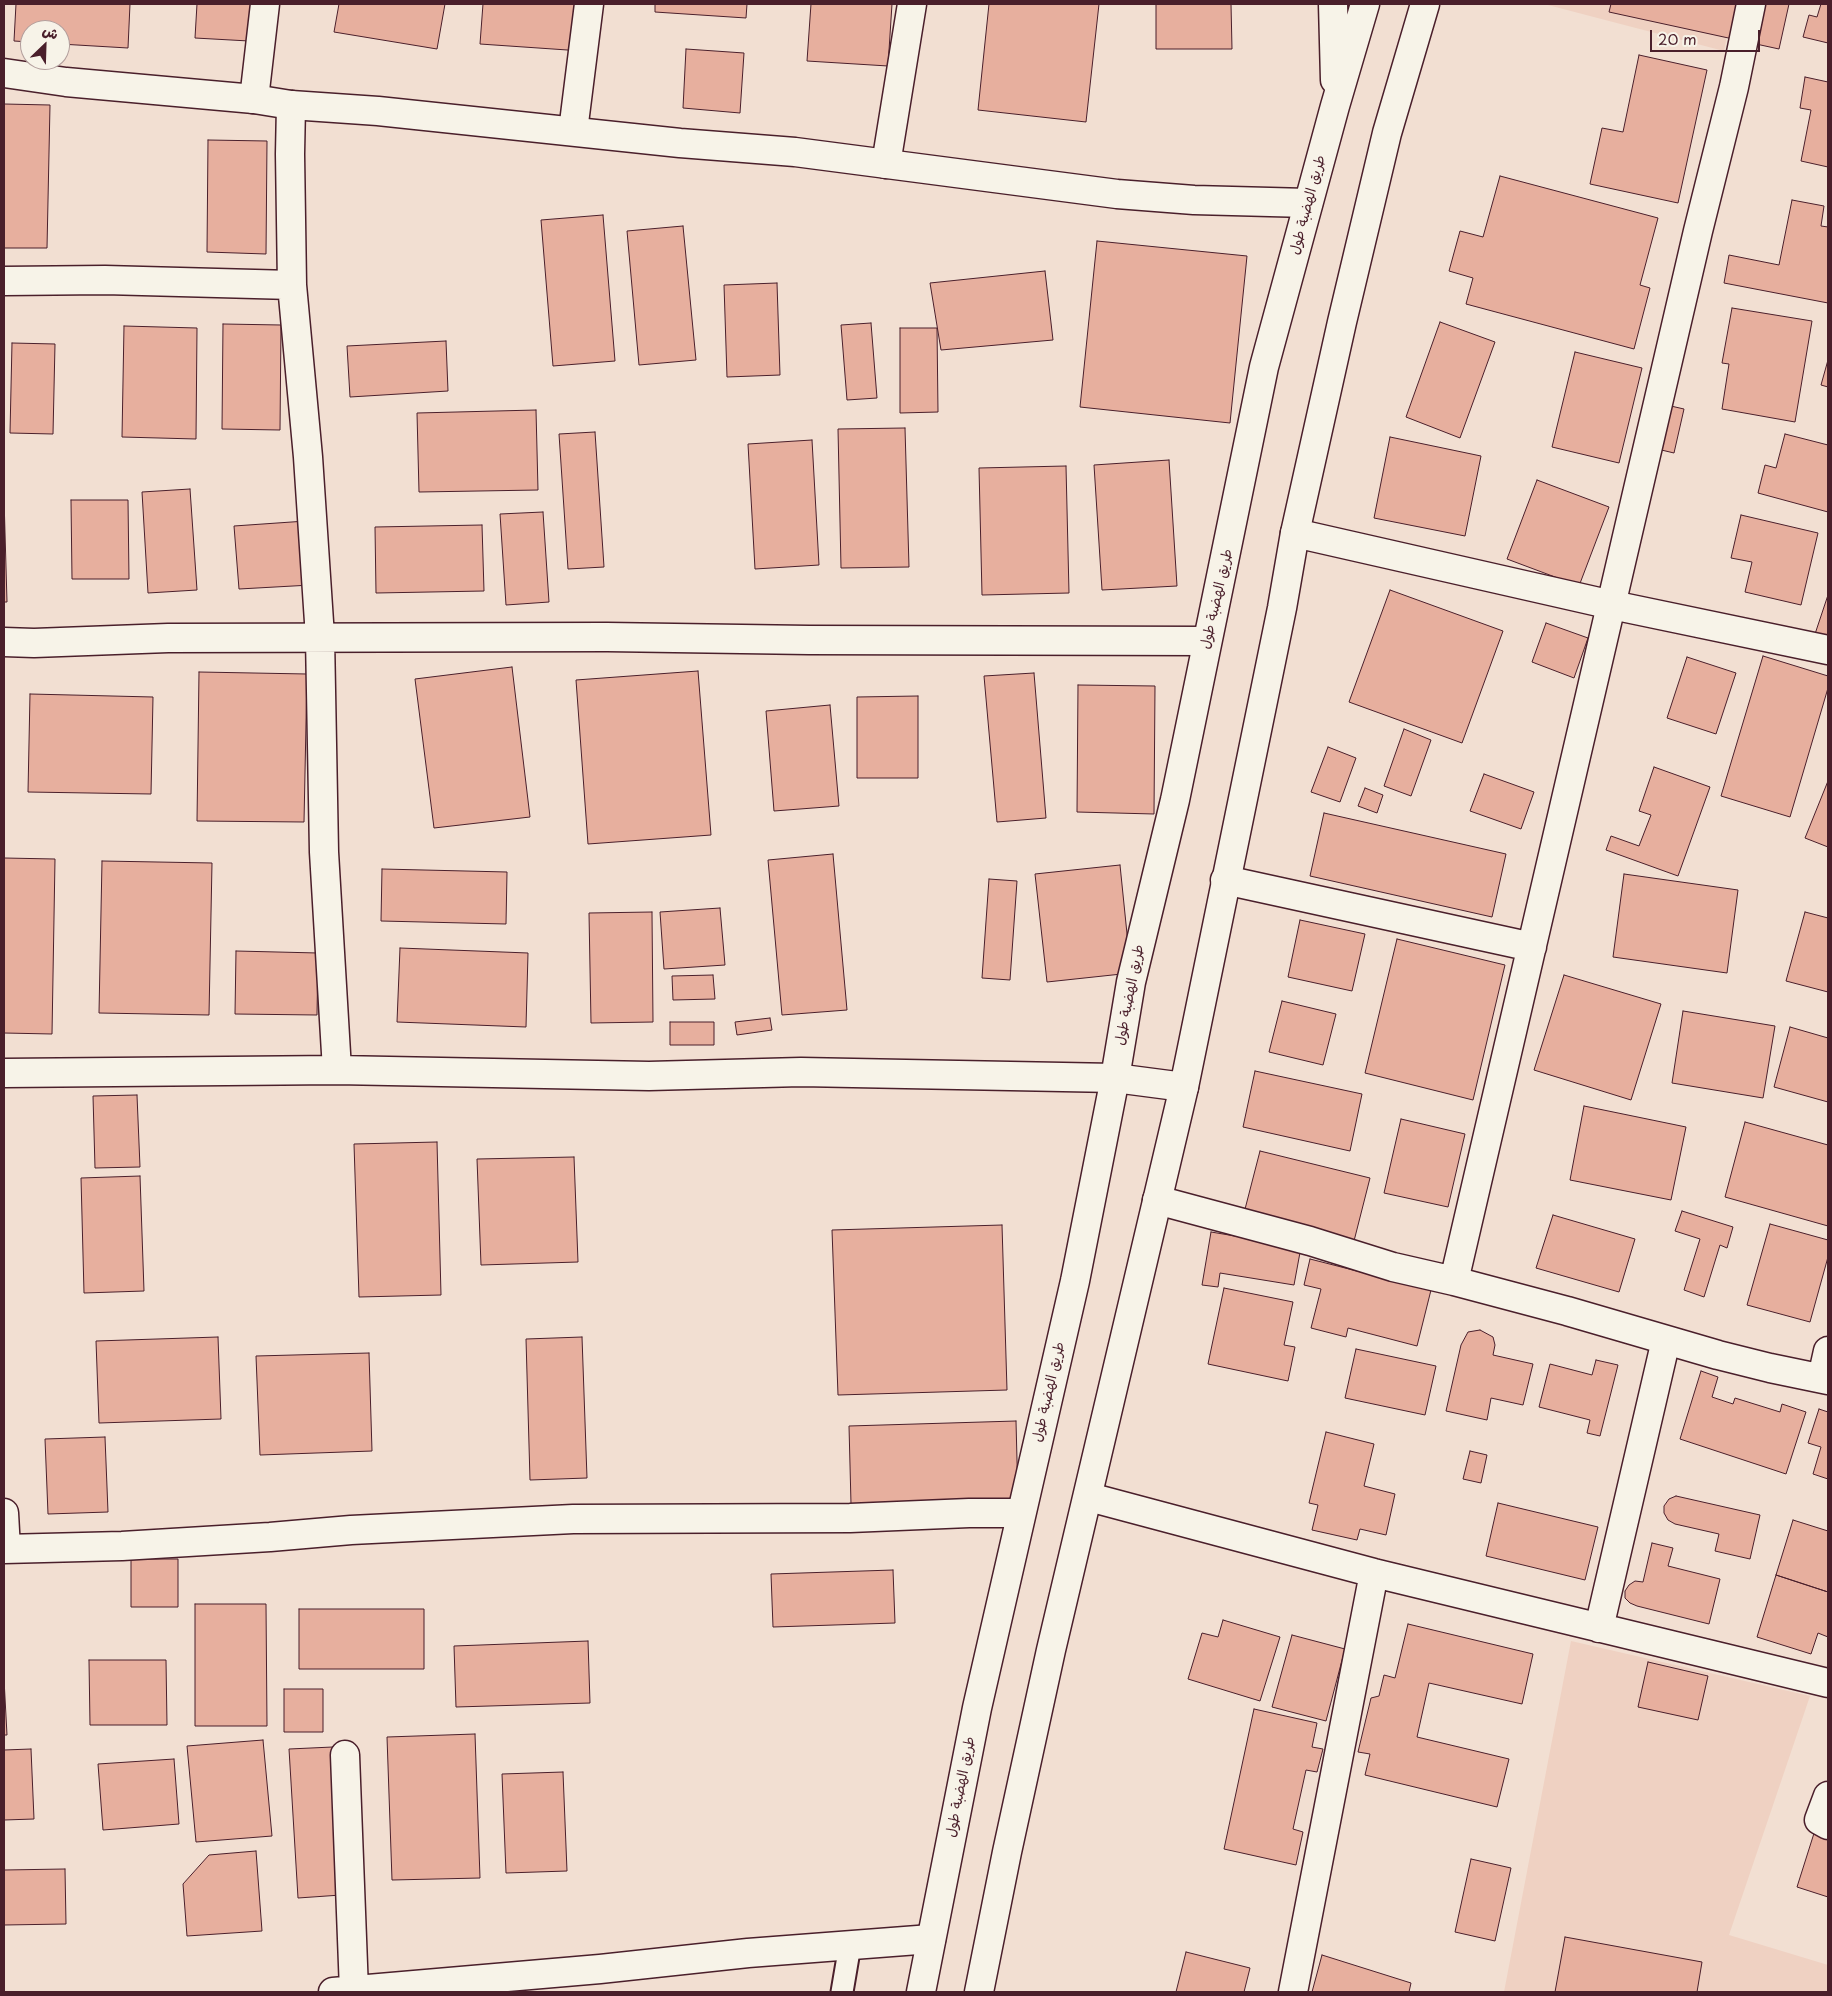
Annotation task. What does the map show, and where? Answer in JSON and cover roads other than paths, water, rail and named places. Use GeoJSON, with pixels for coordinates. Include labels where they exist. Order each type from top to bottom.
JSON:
{"type":"FeatureCollection","features":[{"type":"Feature","properties":{"kind":"main road"},"geometry":{"type":"LineString","coordinates":[[254,99],[265,4]]}},
{"type":"Feature","properties":{"kind":"main road"},"geometry":{"type":"LineString","coordinates":[[573,131],[589,4]]}},
{"type":"Feature","properties":{"kind":"main road"},"geometry":{"type":"LineString","coordinates":[[886,164],[912,4]]}},
{"type":"Feature","properties":{"kind":"main road"},"geometry":{"type":"LineString","coordinates":[[1334,4],[1335,106]]}},
{"type":"Feature","properties":{"kind":"main road","name":"طريق الهضبة طول"},"geometry":{"type":"LineString","coordinates":[[920,1992],[977,1708],[1075,1281],[1115,1078],[1130,982],[1175,800],[1264,367],[1308,203],[1365,4]]}},
{"type":"Feature","properties":{"kind":"main road"},"geometry":{"type":"LineString","coordinates":[[980,1992],[1015,1813],[1051,1650],[1184,1087],[1282,608],[1295,533],[1342,322],[1387,133],[1425,4]]}},
{"type":"Feature","properties":{"kind":"main road"},"geometry":{"type":"LineString","coordinates":[[1454,1281],[1689,268],[1734,87],[1751,4]]}},
{"type":"Feature","properties":{"kind":"main road"},"geometry":{"type":"LineString","coordinates":[[4,73],[66,82],[378,111],[680,144],[795,152],[1117,194],[1194,200],[1308,203]]}},
{"type":"Feature","properties":{"kind":"main road"},"geometry":{"type":"LineString","coordinates":[[291,104],[292,285],[308,456],[320,637],[324,852],[337,1070]]}},
{"type":"Feature","properties":{"kind":"main road"},"geometry":{"type":"LineString","coordinates":[[4,281],[105,280],[292,285]]}},
{"type":"Feature","properties":{"kind":"main road"},"geometry":{"type":"LineString","coordinates":[[1295,533],[1612,605],[1828,650]]}},
{"type":"Feature","properties":{"kind":"main road"},"geometry":{"type":"LineString","coordinates":[[4,642],[320,637],[1207,641]]}},
{"type":"Feature","properties":{"kind":"main road"},"geometry":{"type":"LineString","coordinates":[[1225,880],[1532,947]]}},
{"type":"Feature","properties":{"kind":"main road"},"geometry":{"type":"LineString","coordinates":[[4,1073],[337,1070],[649,1076],[801,1072],[1115,1078],[1184,1087]]}},
{"type":"Feature","properties":{"kind":"main road"},"geometry":{"type":"LineString","coordinates":[[1157,1200],[1310,1241],[1393,1267],[1567,1311],[1770,1368],[1825,1379],[1828,1352]]}},
{"type":"Feature","properties":{"kind":"main road"},"geometry":{"type":"LineString","coordinates":[[1599,1628],[1666,1340]]}},
{"type":"Feature","properties":{"kind":"main road"},"geometry":{"type":"LineString","coordinates":[[1088,1497],[1374,1573],[1828,1683]]}},
{"type":"Feature","properties":{"kind":"main road"},"geometry":{"type":"LineString","coordinates":[[4,1513],[5,1549],[122,1546],[350,1530],[574,1519],[831,1518],[1021,1513]]}},
{"type":"Feature","properties":{"kind":"main road"},"geometry":{"type":"LineString","coordinates":[[1293,1992],[1374,1573]]}},
{"type":"Feature","properties":{"kind":"main road"},"geometry":{"type":"LineString","coordinates":[[345,1755],[344,1991],[600,1969],[748,1952],[931,1939]]}},
{"type":"Feature","properties":{"kind":"main road"},"geometry":{"type":"LineString","coordinates":[[1828,1796],[1819,1820],[1828,1825]]}},
{"type":"Feature","properties":{"kind":"lane"},"geometry":{"type":"LineString","coordinates":[[842,1992],[850,1945]]}}]}
